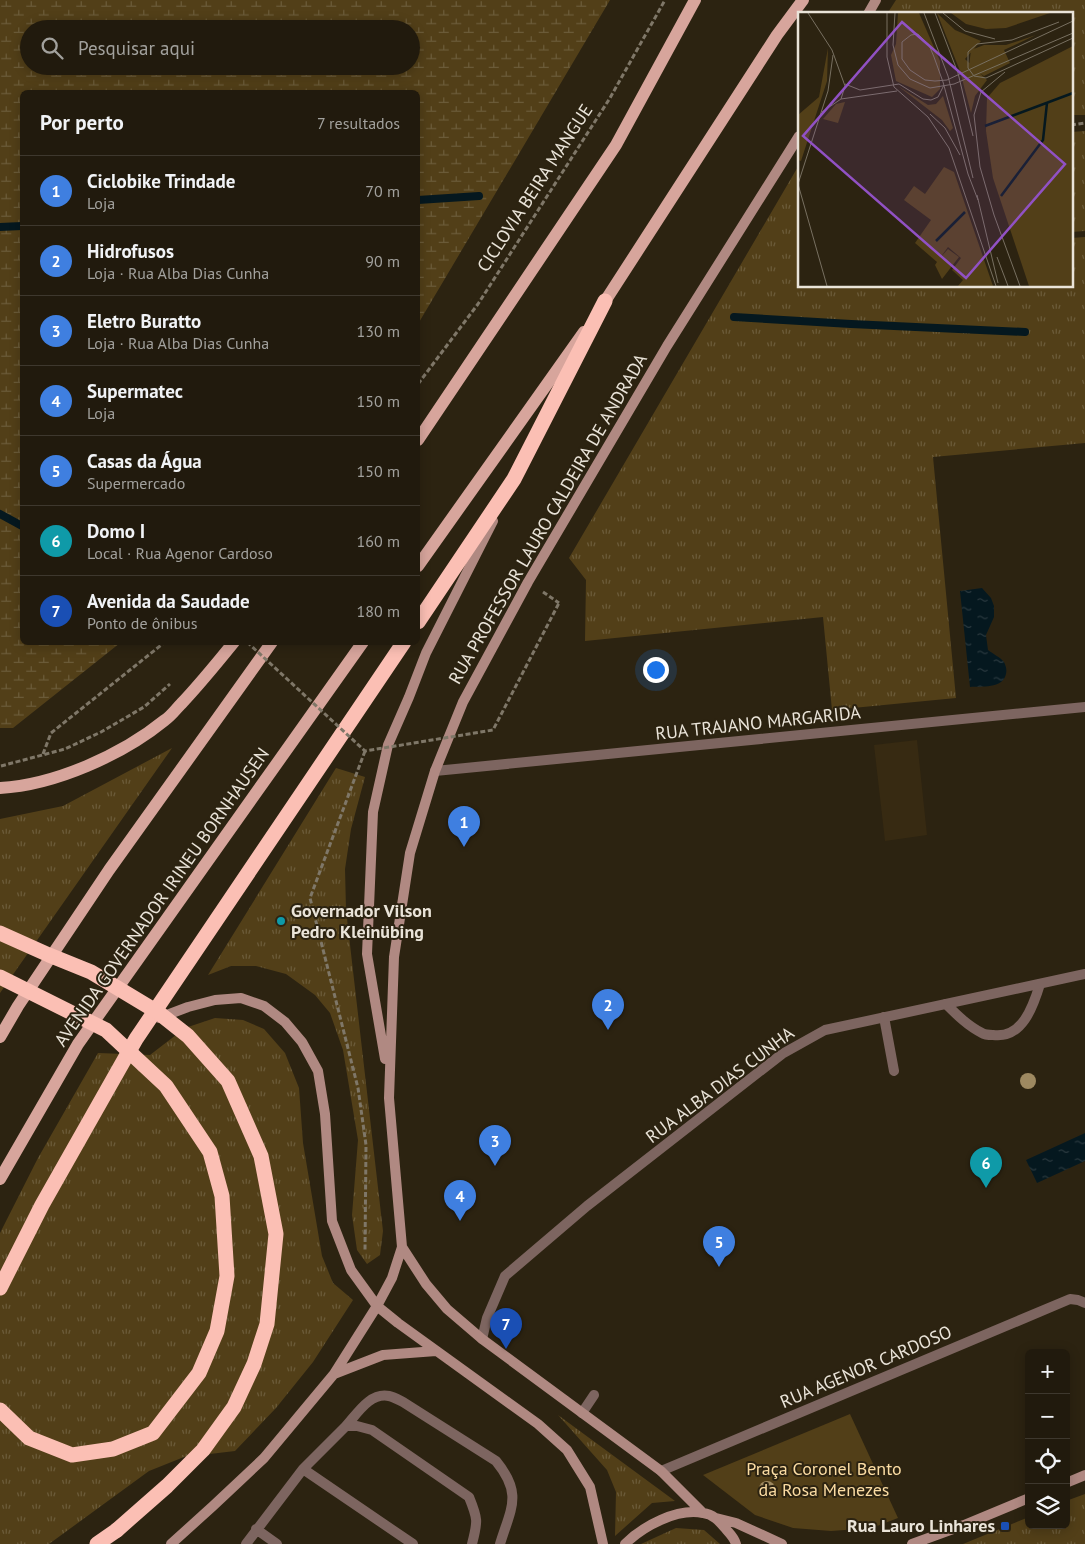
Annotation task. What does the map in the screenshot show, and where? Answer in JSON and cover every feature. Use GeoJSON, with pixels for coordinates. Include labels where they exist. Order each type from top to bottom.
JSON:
{"type":"FeatureCollection","features":[{"type":"Feature","properties":{"kind":"highway"},"geometry":{"type":"LineString","coordinates":[[420,619],[514,479],[605,301]]}},
{"type":"Feature","properties":{"kind":"highway"},"geometry":{"type":"LineString","coordinates":[[0,1288],[42,1205],[146,1023],[402,645]]}},
{"type":"Feature","properties":{"kind":"highway"},"geometry":{"type":"LineString","coordinates":[[0,933],[91,972],[159,1013],[188,1036],[228,1081],[261,1156],[276,1234],[267,1324],[254,1364],[234,1407],[204,1450],[117,1530],[97,1544]]}},
{"type":"Feature","properties":{"kind":"highway"},"geometry":{"type":"LineString","coordinates":[[0,977],[106,1030],[166,1086],[210,1152],[222,1196],[227,1276],[217,1331],[199,1373],[152,1433],[112,1449],[72,1455],[29,1438],[0,1410]]}},
{"type":"Feature","properties":{"kind":"main road"},"geometry":{"type":"LineString","coordinates":[[420,437],[616,145],[695,0]]}},
{"type":"Feature","properties":{"kind":"main road"},"geometry":{"type":"LineString","coordinates":[[776,35],[794,0]]}},
{"type":"Feature","properties":{"kind":"main road"},"geometry":{"type":"LineString","coordinates":[[420,563],[605,301],[776,35],[803,0]]}},
{"type":"Feature","properties":{"kind":"main road"},"geometry":{"type":"LineString","coordinates":[[869,12],[876,0]]}},
{"type":"Feature","properties":{"kind":"main road","name":"RUA PROFESSOR LAURO CALDEIRA DE ANDRADA"},"geometry":{"type":"LineString","coordinates":[[402,1247],[389,1098],[394,957],[410,853],[435,771],[462,702],[528,582],[667,346],[798,138]]}},
{"type":"Feature","properties":{"kind":"main road"},"geometry":{"type":"LineString","coordinates":[[389,1080],[367,954],[372,812],[388,745],[426,653],[514,479]]}},
{"type":"Feature","properties":{"kind":"main road"},"geometry":{"type":"LineString","coordinates":[[0,788],[10,788],[57,777],[96,763],[135,741],[166,720],[197,687],[232,645]]}},
{"type":"Feature","properties":{"kind":"main road"},"geometry":{"type":"LineString","coordinates":[[0,1037],[18,1006],[109,870],[270,645]]}},
{"type":"Feature","properties":{"kind":"main road","name":"AVENIDA GOVERNADOR IRINEU BORNHAUSEN"},"geometry":{"type":"LineString","coordinates":[[0,1179],[78,1044],[361,645]]}},
{"type":"Feature","properties":{"kind":"main road"},"geometry":{"type":"LineString","coordinates":[[146,1023],[188,1007],[215,1000],[241,998],[264,1006],[286,1022],[302,1042],[318,1071],[325,1114],[332,1221],[351,1270],[377,1306],[538,1424],[567,1450],[590,1486],[603,1544]]}},
{"type":"Feature","properties":{"kind":"main road"},"geometry":{"type":"LineString","coordinates":[[402,1247],[426,1284],[447,1309],[482,1339],[661,1471],[703,1512],[716,1518],[736,1523],[782,1544]]}},
{"type":"Feature","properties":{"kind":"main road"},"geometry":{"type":"LineString","coordinates":[[171,1544],[264,1458],[334,1374],[377,1306],[392,1278],[402,1247]]}},
{"type":"Feature","properties":{"kind":"main road"},"geometry":{"type":"LineString","coordinates":[[334,1374],[383,1355],[436,1351]]}},
{"type":"Feature","properties":{"kind":"main road"},"geometry":{"type":"LineString","coordinates":[[1070,1481],[1085,1475]]}},
{"type":"Feature","properties":{"kind":"main road"},"geometry":{"type":"LineString","coordinates":[[912,1544],[1025,1500]]}},
{"type":"Feature","properties":{"kind":"main road"},"geometry":{"type":"LineString","coordinates":[[625,1544],[636,1534],[678,1513],[703,1512]]}},
{"type":"Feature","properties":{"kind":"main road"},"geometry":{"type":"LineString","coordinates":[[716,1518],[736,1544]]}},
{"type":"Feature","properties":{"kind":"street","name":"RUA TRAJANO MARGARIDA"},"geometry":{"type":"LineString","coordinates":[[435,771],[1085,707]]}},
{"type":"Feature","properties":{"kind":"street","name":"RUA ALBA DIAS CUNHA"},"geometry":{"type":"LineString","coordinates":[[482,1339],[487,1318],[505,1276],[586,1206],[782,1054],[825,1030],[1085,974]]}},
{"type":"Feature","properties":{"kind":"street"},"geometry":{"type":"LineString","coordinates":[[946,1004],[965,1023],[984,1034],[1002,1036],[1021,1026],[1034,1003],[1040,984]]}},
{"type":"Feature","properties":{"kind":"street"},"geometry":{"type":"LineString","coordinates":[[884,1017],[894,1071]]}},
{"type":"Feature","properties":{"kind":"street","name":"RUA AGENOR CARDOSO"},"geometry":{"type":"LineString","coordinates":[[661,1471],[1070,1299],[1085,1303]]}},
{"type":"Feature","properties":{"kind":"street"},"geometry":{"type":"LineString","coordinates":[[246,1544],[303,1469],[371,1399],[377,1396],[388,1395],[403,1402],[496,1461],[504,1470],[512,1489],[513,1499],[500,1544]]}},
{"type":"Feature","properties":{"kind":"street"},"geometry":{"type":"LineString","coordinates":[[582,1413],[594,1395]]}},
{"type":"Feature","properties":{"kind":"street"},"geometry":{"type":"LineString","coordinates":[[346,1426],[357,1426],[372,1430],[469,1497],[476,1515],[477,1525],[472,1544]]}},
{"type":"Feature","properties":{"kind":"street"},"geometry":{"type":"LineString","coordinates":[[303,1469],[413,1544]]}},
{"type":"Feature","properties":{"kind":"street"},"geometry":{"type":"LineString","coordinates":[[256,1529],[277,1544]]}},
{"type":"Feature","properties":{"kind":"path","name":"CICLOVIA BEIRA MANGUE"},"geometry":{"type":"LineString","coordinates":[[420,381],[478,304],[610,98],[665,0]]}},
{"type":"Feature","properties":{"kind":"path"},"geometry":{"type":"LineString","coordinates":[[1072,125],[1085,123]]}},
{"type":"Feature","properties":{"kind":"path"},"geometry":{"type":"LineString","coordinates":[[365,751],[493,730],[559,604]]}},
{"type":"Feature","properties":{"kind":"path"},"geometry":{"type":"LineString","coordinates":[[43,755],[51,733],[161,645]]}},
{"type":"Feature","properties":{"kind":"path"},"geometry":{"type":"LineString","coordinates":[[250,645],[365,751]]}},
{"type":"Feature","properties":{"kind":"path"},"geometry":{"type":"LineString","coordinates":[[0,766],[65,749],[101,732],[144,707],[171,684]]}},
{"type":"Feature","properties":{"kind":"path"},"geometry":{"type":"LineString","coordinates":[[365,751],[310,898],[358,1088],[366,1145],[365,1250]]}},
{"type":"Feature","properties":{"kind":"shaded area"},"geometry":{"type":"Polygon","coordinates":[[[917,740],[927,835],[885,841],[874,745],[917,740]]]}},
{"type":"Feature","properties":{"kind":"green space"},"geometry":{"type":"Polygon","coordinates":[[[0,0],[610,0],[420,321],[420,90],[20,90],[20,645],[117,645],[13,728],[0,728],[0,0]]]}},
{"type":"Feature","properties":{"kind":"green space"},"geometry":{"type":"Polygon","coordinates":[[[896,0],[1085,0],[1085,115],[1072,115],[1072,12],[888,12],[896,0]]]}},
{"type":"Feature","properties":{"kind":"green space"},"geometry":{"type":"Polygon","coordinates":[[[1085,131],[1085,231],[1072,232],[1072,132],[1085,131]]]}},
{"type":"Feature","properties":{"kind":"green space"},"geometry":{"type":"Polygon","coordinates":[[[798,167],[798,288],[1072,288],[1072,238],[1085,237],[1085,443],[933,457],[956,698],[832,710],[823,617],[585,641],[586,580],[569,558],[798,167]]]}},
{"type":"Feature","properties":{"kind":"green space"},"geometry":{"type":"Polygon","coordinates":[[[172,748],[0,993],[0,819],[63,806],[172,748]]]}},
{"type":"Feature","properties":{"kind":"green space"},"geometry":{"type":"Polygon","coordinates":[[[336,768],[365,777],[351,829],[345,869],[346,910],[383,1231],[380,1255],[367,1264],[357,1250],[352,1215],[358,1140],[343,1050],[330,1013],[315,995],[286,974],[256,966],[231,966],[208,975],[336,768]]]}},
{"type":"Feature","properties":{"kind":"green space"},"geometry":{"type":"Polygon","coordinates":[[[215,1018],[243,1020],[264,1029],[285,1053],[299,1088],[303,1143],[322,1256],[333,1283],[353,1300],[313,1362],[276,1408],[235,1451],[184,1457],[149,1471],[49,1544],[0,1544],[0,1233],[38,1158],[98,1053],[150,1055],[185,1028],[215,1018]]]}},
{"type":"Feature","properties":{"kind":"green space","name":"Praça Coronel Bento da Rosa Menezes"},"geometry":{"type":"Polygon","coordinates":[[[850,1414],[898,1518],[872,1528],[831,1531],[793,1528],[755,1515],[703,1475],[850,1414]]]}},
{"type":"Feature","properties":{"kind":"green space"},"geometry":{"type":"Polygon","coordinates":[[[558,1415],[675,1501],[652,1503],[615,1536],[616,1492],[607,1470],[558,1415]]]}},
{"type":"Feature","properties":{"kind":"green space"},"geometry":{"type":"Polygon","coordinates":[[[1085,1494],[1085,1544],[963,1544],[1025,1519],[1025,1529],[1070,1529],[1070,1500],[1085,1494]]]}},
{"type":"Feature","properties":{"kind":"green space"},"geometry":{"type":"Polygon","coordinates":[[[676,1528],[704,1530],[720,1544],[641,1544],[676,1528]]]}},
{"type":"Feature","properties":{"kind":"water"},"geometry":{"type":"Polygon","coordinates":[[[982,588],[991,598],[994,606],[994,617],[986,635],[988,650],[1004,662],[1006,672],[1001,682],[970,687],[960,591],[982,588]]]}},
{"type":"Feature","properties":{"kind":"water"},"geometry":{"type":"Polygon","coordinates":[[[1085,1133],[1085,1161],[1037,1183],[1026,1160],[1085,1133]]]}},
{"type":"Feature","properties":{"kind":"waterway"},"geometry":{"type":"LineString","coordinates":[[420,200],[479,196]]}},
{"type":"Feature","properties":{"kind":"waterway"},"geometry":{"type":"LineString","coordinates":[[0,227],[20,226]]}},
{"type":"Feature","properties":{"kind":"waterway"},"geometry":{"type":"LineString","coordinates":[[734,317],[1025,332]]}},
{"type":"Feature","properties":{"kind":"waterway"},"geometry":{"type":"LineString","coordinates":[[0,514],[20,525]]}},
{"type":"Feature","properties":{"kind":"place","name":"Ciclobike Trindade"},"geometry":{"type":"Point","coordinates":[464,847]}},
{"type":"Feature","properties":{"kind":"place","name":"Governador Vilson Pedro Kleinübing"},"geometry":{"type":"Point","coordinates":[281,921]}},
{"type":"Feature","properties":{"kind":"place","name":"Hidrofusos"},"geometry":{"type":"Point","coordinates":[608,1030]}},
{"type":"Feature","properties":{"kind":"place","name":"Eletro Buratto"},"geometry":{"type":"Point","coordinates":[495,1166]}},
{"type":"Feature","properties":{"kind":"place","name":"Domo I"},"geometry":{"type":"Point","coordinates":[986,1188]}},
{"type":"Feature","properties":{"kind":"place","name":"Supermatec"},"geometry":{"type":"Point","coordinates":[460,1221]}},
{"type":"Feature","properties":{"kind":"place","name":"Casas da Água"},"geometry":{"type":"Point","coordinates":[719,1267]}},
{"type":"Feature","properties":{"kind":"place","name":"Avenida da Saudade"},"geometry":{"type":"Point","coordinates":[506,1349]}},
{"type":"Feature","properties":{"kind":"place","name":"Rua Lauro Linhares"},"geometry":{"type":"Point","coordinates":[1005,1526]}}]}
